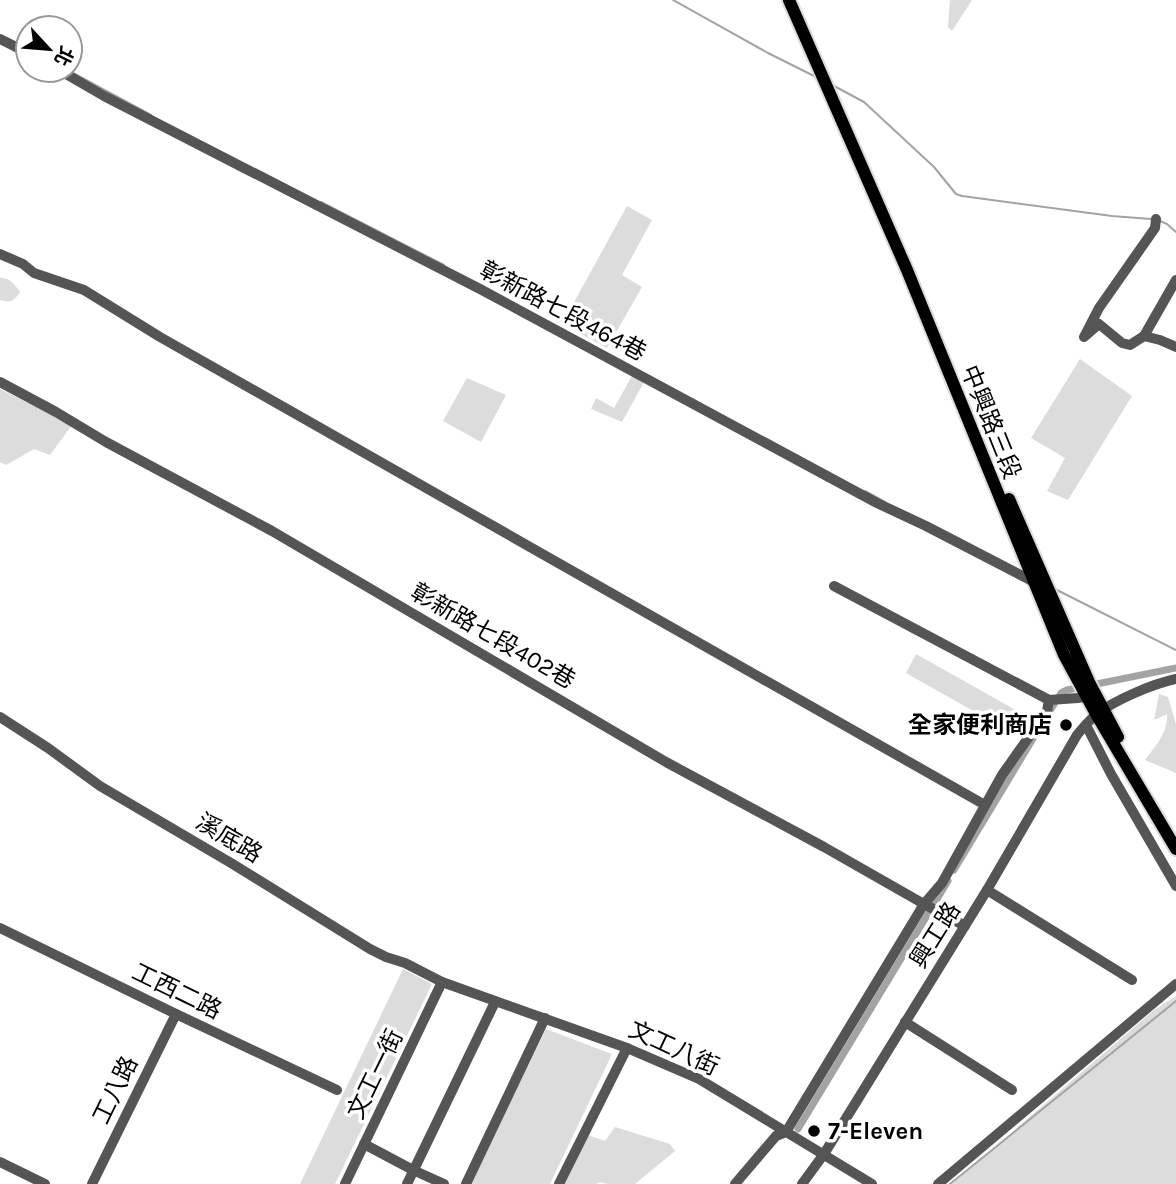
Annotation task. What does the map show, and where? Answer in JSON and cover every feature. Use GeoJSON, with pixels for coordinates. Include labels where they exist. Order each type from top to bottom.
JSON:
{"type":"FeatureCollection","features":[{"type":"Feature","properties":{"kind":"main road","name":"中興路三段"},"geometry":{"type":"LineString","coordinates":[[789,0],[906,270],[1064,655],[1086,696],[1100,712],[1176,834]]}},
{"type":"Feature","properties":{"kind":"main road","name":"中興路三段"},"geometry":{"type":"LineString","coordinates":[[799,0],[1047,588],[1086,696]]}},
{"type":"Feature","properties":{"kind":"main road","name":"中興路三段"},"geometry":{"type":"LineString","coordinates":[[1100,712],[1176,849]]}},
{"type":"Feature","properties":{"kind":"street","name":"彰新路七段464巷"},"geometry":{"type":"LineString","coordinates":[[83,84],[480,289],[877,503],[1047,588]]}},
{"type":"Feature","properties":{"kind":"street"},"geometry":{"type":"LineString","coordinates":[[1156,219],[1155,228],[1099,308],[1084,337],[1099,324],[1122,343],[1130,345],[1144,336],[1176,280]]}},
{"type":"Feature","properties":{"kind":"street"},"geometry":{"type":"LineString","coordinates":[[0,254],[23,264],[34,273],[84,290],[172,344],[985,805]]}},
{"type":"Feature","properties":{"kind":"street"},"geometry":{"type":"LineString","coordinates":[[1144,336],[1176,347]]}},
{"type":"Feature","properties":{"kind":"street","name":"彰新路七段402巷"},"geometry":{"type":"LineString","coordinates":[[0,382],[272,531],[666,762],[965,926]]}},
{"type":"Feature","properties":{"kind":"street"},"geometry":{"type":"LineString","coordinates":[[834,586],[1052,700],[1086,696]]}},
{"type":"Feature","properties":{"kind":"street","name":"興工路"},"geometry":{"type":"LineString","coordinates":[[802,1184],[824,1153],[987,890],[1077,734],[1100,712],[1153,685],[1176,679]]}},
{"type":"Feature","properties":{"kind":"street"},"geometry":{"type":"LineString","coordinates":[[735,1184],[776,1136],[786,1132],[924,904],[942,883],[1002,775],[1052,700]]}},
{"type":"Feature","properties":{"kind":"street","name":"溪底路"},"geometry":{"type":"LineString","coordinates":[[0,717],[100,786],[370,949],[442,982]]}},
{"type":"Feature","properties":{"kind":"street"},"geometry":{"type":"LineString","coordinates":[[1086,725],[1176,886]]}},
{"type":"Feature","properties":{"kind":"street"},"geometry":{"type":"LineString","coordinates":[[987,890],[1132,980]]}},
{"type":"Feature","properties":{"kind":"street","name":"工西二路"},"geometry":{"type":"LineString","coordinates":[[0,928],[337,1090]]}},
{"type":"Feature","properties":{"kind":"street","name":"文工八街"},"geometry":{"type":"LineString","coordinates":[[442,982],[627,1048],[699,1079],[873,1184]]}},
{"type":"Feature","properties":{"kind":"street","name":"文工一街"},"geometry":{"type":"LineString","coordinates":[[345,1184],[442,982]]}},
{"type":"Feature","properties":{"kind":"street"},"geometry":{"type":"LineString","coordinates":[[938,1184],[1176,984]]}},
{"type":"Feature","properties":{"kind":"street"},"geometry":{"type":"LineString","coordinates":[[407,1184],[495,1002]]}},
{"type":"Feature","properties":{"kind":"street","name":"工八路"},"geometry":{"type":"LineString","coordinates":[[92,1184],[176,1014]]}},
{"type":"Feature","properties":{"kind":"street"},"geometry":{"type":"LineString","coordinates":[[466,1184],[545,1018]]}},
{"type":"Feature","properties":{"kind":"street"},"geometry":{"type":"LineString","coordinates":[[905,1022],[1013,1090]]}},
{"type":"Feature","properties":{"kind":"street"},"geometry":{"type":"LineString","coordinates":[[559,1184],[627,1048]]}},
{"type":"Feature","properties":{"kind":"street"},"geometry":{"type":"LineString","coordinates":[[364,1144],[444,1184]]}},
{"type":"Feature","properties":{"kind":"street"},"geometry":{"type":"LineString","coordinates":[[0,1162],[45,1184]]}},
{"type":"Feature","properties":{"kind":"shaded area"},"geometry":{"type":"Polygon","coordinates":[[[950,0],[972,0],[952,31],[948,27],[950,0]]]}},
{"type":"Feature","properties":{"kind":"shaded area"},"geometry":{"type":"Polygon","coordinates":[[[627,206],[652,220],[622,275],[642,287],[607,348],[562,324],[627,206]]]}},
{"type":"Feature","properties":{"kind":"shaded area"},"geometry":{"type":"Polygon","coordinates":[[[0,278],[10,280],[20,292],[12,300],[0,300],[0,278]]]}},
{"type":"Feature","properties":{"kind":"shaded area"},"geometry":{"type":"Polygon","coordinates":[[[1080,359],[1132,396],[1068,500],[1047,491],[1065,458],[1031,438],[1080,359]]]}},
{"type":"Feature","properties":{"kind":"shaded area"},"geometry":{"type":"Polygon","coordinates":[[[632,376],[644,382],[622,422],[591,409],[596,398],[614,408],[632,376]]]}},
{"type":"Feature","properties":{"kind":"shaded area"},"geometry":{"type":"Polygon","coordinates":[[[467,378],[506,395],[481,442],[443,421],[467,378]]]}},
{"type":"Feature","properties":{"kind":"shaded area"},"geometry":{"type":"Polygon","coordinates":[[[0,389],[72,425],[50,455],[34,449],[6,465],[0,462],[0,389]]]}},
{"type":"Feature","properties":{"kind":"shaded area"},"geometry":{"type":"Polygon","coordinates":[[[916,654],[1032,719],[1021,738],[906,673],[916,654]]]}},
{"type":"Feature","properties":{"kind":"shaded area"},"geometry":{"type":"Polygon","coordinates":[[[1159,694],[1168,697],[1176,724],[1176,773],[1145,760],[1166,727],[1167,714],[1154,720],[1159,694]]]}},
{"type":"Feature","properties":{"kind":"shaded area"},"geometry":{"type":"Polygon","coordinates":[[[403,969],[432,984],[335,1184],[300,1184],[403,969]]]}},
{"type":"Feature","properties":{"kind":"shaded area"},"geometry":{"type":"Polygon","coordinates":[[[1176,996],[1176,1184],[952,1184],[1154,1010],[1176,996]]]}},
{"type":"Feature","properties":{"kind":"shaded area"},"geometry":{"type":"Polygon","coordinates":[[[546,1029],[612,1054],[550,1184],[470,1184],[546,1029]]]}},
{"type":"Feature","properties":{"kind":"shaded area"},"geometry":{"type":"Polygon","coordinates":[[[615,1127],[670,1144],[675,1151],[635,1184],[560,1184],[585,1134],[605,1141],[615,1127]]]}},
{"type":"Feature","properties":{"kind":"waterway"},"geometry":{"type":"LineString","coordinates":[[673,0],[816,77]]}},
{"type":"Feature","properties":{"kind":"waterway"},"geometry":{"type":"LineString","coordinates":[[84,79],[151,115]]}},
{"type":"Feature","properties":{"kind":"waterway"},"geometry":{"type":"LineString","coordinates":[[834,86],[864,102],[934,167],[956,194],[1151,219]]}},
{"type":"Feature","properties":{"kind":"waterway"},"geometry":{"type":"LineString","coordinates":[[321,202],[444,265]]}},
{"type":"Feature","properties":{"kind":"waterway"},"geometry":{"type":"LineString","coordinates":[[1160,221],[1176,232]]}},
{"type":"Feature","properties":{"kind":"waterway"},"geometry":{"type":"LineString","coordinates":[[865,491],[885,502]]}},
{"type":"Feature","properties":{"kind":"waterway"},"geometry":{"type":"LineString","coordinates":[[1055,589],[1176,650]]}},
{"type":"Feature","properties":{"kind":"waterway"},"geometry":{"type":"LineString","coordinates":[[1048,714],[1061,693],[1067,690],[1176,668]]}},
{"type":"Feature","properties":{"kind":"waterway"},"geometry":{"type":"LineString","coordinates":[[954,870],[1034,737]]}},
{"type":"Feature","properties":{"kind":"waterway"},"geometry":{"type":"LineString","coordinates":[[798,1129],[948,881]]}},
{"type":"Feature","properties":{"kind":"waterway"},"geometry":{"type":"LineString","coordinates":[[950,1184],[1176,1001]]}},
{"type":"Feature","properties":{"kind":"place","name":"全家便利商店"},"geometry":{"type":"Point","coordinates":[1066,725]}},
{"type":"Feature","properties":{"kind":"place","name":"7-Eleven"},"geometry":{"type":"Point","coordinates":[814,1131]}}]}
